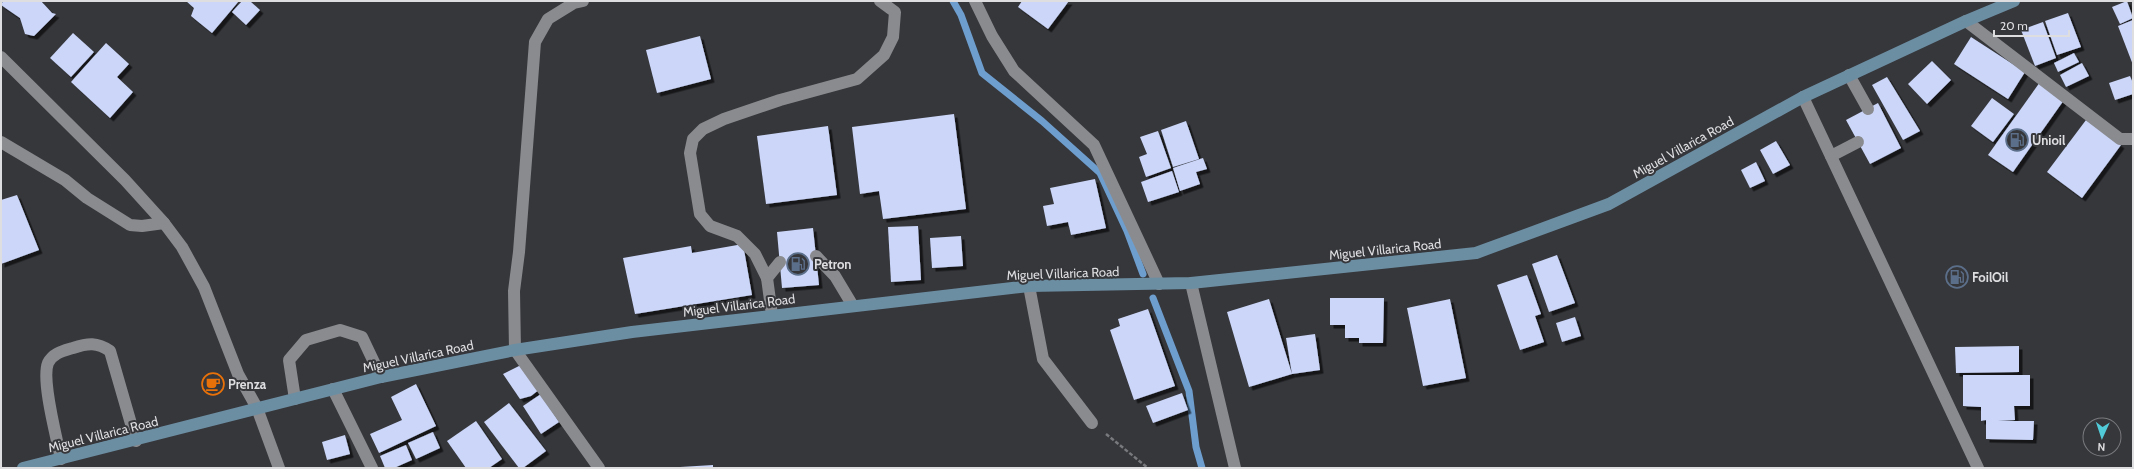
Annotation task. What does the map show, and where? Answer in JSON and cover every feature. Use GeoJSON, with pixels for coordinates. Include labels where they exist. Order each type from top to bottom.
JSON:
{"type":"FeatureCollection","features":[{"type":"Feature","properties":{"kind":"main road","name":"Miguel Villarica Road"},"geometry":{"type":"LineString","coordinates":[[23,468],[136,441],[257,408],[381,377],[515,350],[632,332],[1029,286],[1192,283],[1476,253],[1610,204],[1803,97],[1966,20],[2014,1]]}},
{"type":"Feature","properties":{"kind":"street"},"geometry":{"type":"LineString","coordinates":[[583,1],[574,3],[548,19],[535,42],[519,252],[514,291],[515,350],[599,468]]}},
{"type":"Feature","properties":{"kind":"street"},"geometry":{"type":"LineString","coordinates":[[772,315],[767,278],[755,254],[738,236],[710,226],[700,214],[690,153],[693,139],[703,129],[724,118],[780,100],[857,79],[884,55],[893,37],[896,12],[880,1]]}},
{"type":"Feature","properties":{"kind":"street"},"geometry":{"type":"LineString","coordinates":[[975,1],[992,36],[1014,70],[1094,144],[1159,284]]}},
{"type":"Feature","properties":{"kind":"street"},"geometry":{"type":"LineString","coordinates":[[1966,20],[2120,139],[2133,139]]}},
{"type":"Feature","properties":{"kind":"street"},"geometry":{"type":"LineString","coordinates":[[1,57],[125,180],[164,223],[182,247],[204,287],[238,374],[257,408],[279,468]]}},
{"type":"Feature","properties":{"kind":"street"},"geometry":{"type":"LineString","coordinates":[[1849,75],[1868,109]]}},
{"type":"Feature","properties":{"kind":"street"},"geometry":{"type":"LineString","coordinates":[[1803,97],[1978,468]]}},
{"type":"Feature","properties":{"kind":"street"},"geometry":{"type":"LineString","coordinates":[[1,142],[65,180],[87,198],[130,225],[142,226],[164,223]]}},
{"type":"Feature","properties":{"kind":"street"},"geometry":{"type":"LineString","coordinates":[[1831,156],[1858,142]]}},
{"type":"Feature","properties":{"kind":"street"},"geometry":{"type":"LineString","coordinates":[[816,256],[835,276],[853,306]]}},
{"type":"Feature","properties":{"kind":"street"},"geometry":{"type":"LineString","coordinates":[[767,278],[780,262]]}},
{"type":"Feature","properties":{"kind":"street"},"geometry":{"type":"LineString","coordinates":[[1192,283],[1235,468]]}},
{"type":"Feature","properties":{"kind":"street"},"geometry":{"type":"LineString","coordinates":[[1029,286],[1043,359],[1092,423]]}},
{"type":"Feature","properties":{"kind":"street"},"geometry":{"type":"LineString","coordinates":[[295,399],[289,360],[306,340],[340,330],[362,337],[381,377]]}},
{"type":"Feature","properties":{"kind":"street"},"geometry":{"type":"LineString","coordinates":[[61,459],[46,380],[48,364],[55,354],[88,343],[100,345],[110,352],[136,441]]}},
{"type":"Feature","properties":{"kind":"street"},"geometry":{"type":"LineString","coordinates":[[333,389],[372,468]]}},
{"type":"Feature","properties":{"kind":"path"},"geometry":{"type":"LineString","coordinates":[[1092,423],[1148,468]]}},
{"type":"Feature","properties":{"kind":"building"},"geometry":{"type":"Polygon","coordinates":[[[3,1],[41,1],[52,13],[56,14],[34,36],[25,34],[20,18],[1,5],[3,1]]]}},
{"type":"Feature","properties":{"kind":"building"},"geometry":{"type":"Polygon","coordinates":[[[186,1],[239,1],[212,33],[191,16],[194,8],[186,1]]]}},
{"type":"Feature","properties":{"kind":"building"},"geometry":{"type":"Polygon","coordinates":[[[242,1],[250,1],[260,10],[246,25],[232,12],[242,1]]]}},
{"type":"Feature","properties":{"kind":"building"},"geometry":{"type":"Polygon","coordinates":[[[1022,1],[1069,1],[1048,29],[1018,7],[1022,1]]]}},
{"type":"Feature","properties":{"kind":"building"},"geometry":{"type":"Polygon","coordinates":[[[2127,1],[2133,18],[2120,24],[2112,7],[2127,1]]]}},
{"type":"Feature","properties":{"kind":"building"},"geometry":{"type":"Polygon","coordinates":[[[2068,13],[2081,47],[2057,55],[2045,21],[2068,13]]]}},
{"type":"Feature","properties":{"kind":"building"},"geometry":{"type":"Polygon","coordinates":[[[2133,20],[2133,65],[2118,26],[2133,20]]]}},
{"type":"Feature","properties":{"kind":"building"},"geometry":{"type":"Polygon","coordinates":[[[2043,22],[2056,58],[2035,66],[2021,30],[2043,22]]]}},
{"type":"Feature","properties":{"kind":"building"},"geometry":{"type":"Polygon","coordinates":[[[73,33],[94,52],[71,77],[50,58],[73,33]]]}},
{"type":"Feature","properties":{"kind":"building"},"geometry":{"type":"Polygon","coordinates":[[[700,36],[711,79],[657,93],[646,50],[700,36]]]}},
{"type":"Feature","properties":{"kind":"building"},"geometry":{"type":"Polygon","coordinates":[[[1971,37],[2025,72],[2008,99],[1954,64],[1971,37]]]}},
{"type":"Feature","properties":{"kind":"building"},"geometry":{"type":"Polygon","coordinates":[[[106,43],[129,64],[117,77],[133,92],[110,118],[71,82],[106,43]]]}},
{"type":"Feature","properties":{"kind":"building"},"geometry":{"type":"Polygon","coordinates":[[[2074,53],[2079,62],[2058,72],[2054,63],[2074,53]]]}},
{"type":"Feature","properties":{"kind":"building"},"geometry":{"type":"Polygon","coordinates":[[[1932,61],[1951,80],[1927,104],[1908,84],[1932,61]]]}},
{"type":"Feature","properties":{"kind":"building"},"geometry":{"type":"Polygon","coordinates":[[[2082,63],[2089,76],[2066,87],[2060,75],[2082,63]]]}},
{"type":"Feature","properties":{"kind":"building"},"geometry":{"type":"Polygon","coordinates":[[[2130,76],[2133,83],[2133,94],[2115,100],[2109,83],[2130,76]]]}},
{"type":"Feature","properties":{"kind":"building"},"geometry":{"type":"Polygon","coordinates":[[[1887,77],[1920,131],[1903,140],[1872,85],[1887,77]]]}},
{"type":"Feature","properties":{"kind":"building"},"geometry":{"type":"Polygon","coordinates":[[[2040,82],[2064,100],[2013,172],[1988,155],[2040,82]]]}},
{"type":"Feature","properties":{"kind":"building"},"geometry":{"type":"Polygon","coordinates":[[[1992,98],[2014,114],[1993,142],[1971,126],[1992,98]]]}},
{"type":"Feature","properties":{"kind":"building"},"geometry":{"type":"Polygon","coordinates":[[[1878,103],[1901,148],[1870,164],[1846,120],[1878,103]]]}},
{"type":"Feature","properties":{"kind":"building"},"geometry":{"type":"Polygon","coordinates":[[[954,114],[966,209],[883,219],[879,191],[860,194],[852,127],[954,114]]]}},
{"type":"Feature","properties":{"kind":"building"},"geometry":{"type":"Polygon","coordinates":[[[2086,120],[2121,145],[2082,198],[2047,172],[2086,120]]]}},
{"type":"Feature","properties":{"kind":"building"},"geometry":{"type":"Polygon","coordinates":[[[1186,121],[1199,159],[1173,167],[1161,130],[1186,121]]]}},
{"type":"Feature","properties":{"kind":"building"},"geometry":{"type":"Polygon","coordinates":[[[828,126],[837,195],[766,204],[757,136],[828,126]]]}},
{"type":"Feature","properties":{"kind":"building"},"geometry":{"type":"Polygon","coordinates":[[[1158,131],[1171,168],[1146,177],[1139,157],[1147,154],[1140,137],[1158,131]]]}},
{"type":"Feature","properties":{"kind":"building"},"geometry":{"type":"Polygon","coordinates":[[[1776,141],[1790,165],[1773,174],[1760,150],[1776,141]]]}},
{"type":"Feature","properties":{"kind":"building"},"geometry":{"type":"Polygon","coordinates":[[[1203,158],[1207,169],[1196,172],[1200,184],[1180,191],[1173,168],[1203,158]]]}},
{"type":"Feature","properties":{"kind":"building"},"geometry":{"type":"Polygon","coordinates":[[[1756,162],[1765,181],[1750,188],[1741,170],[1756,162]]]}},
{"type":"Feature","properties":{"kind":"building"},"geometry":{"type":"Polygon","coordinates":[[[1172,171],[1179,192],[1148,202],[1141,182],[1172,171]]]}},
{"type":"Feature","properties":{"kind":"building"},"geometry":{"type":"Polygon","coordinates":[[[1095,179],[1106,228],[1071,235],[1068,222],[1047,226],[1043,206],[1054,204],[1050,188],[1095,179]]]}},
{"type":"Feature","properties":{"kind":"building"},"geometry":{"type":"Polygon","coordinates":[[[17,195],[39,250],[1,264],[1,200],[17,195]]]}},
{"type":"Feature","properties":{"kind":"building"},"geometry":{"type":"Polygon","coordinates":[[[918,226],[921,280],[891,282],[888,227],[918,226]]]}},
{"type":"Feature","properties":{"kind":"building"},"geometry":{"type":"Polygon","coordinates":[[[813,228],[819,285],[782,288],[777,232],[813,228]]]}},
{"type":"Feature","properties":{"kind":"building"},"geometry":{"type":"Polygon","coordinates":[[[961,236],[963,266],[932,268],[930,238],[961,236]]]}},
{"type":"Feature","properties":{"kind":"building"},"geometry":{"type":"Polygon","coordinates":[[[743,244],[752,295],[635,314],[623,258],[691,246],[692,253],[743,244]]]}},
{"type":"Feature","properties":{"kind":"building"},"geometry":{"type":"Polygon","coordinates":[[[1557,255],[1575,303],[1549,312],[1532,264],[1557,255]]]}},
{"type":"Feature","properties":{"kind":"building"},"geometry":{"type":"Polygon","coordinates":[[[1527,275],[1541,314],[1535,316],[1544,342],[1520,350],[1497,285],[1527,275]]]}},
{"type":"Feature","properties":{"kind":"building"},"geometry":{"type":"Polygon","coordinates":[[[1330,298],[1384,298],[1383,343],[1359,343],[1359,338],[1345,338],[1345,325],[1330,325],[1330,298]]]}},
{"type":"Feature","properties":{"kind":"building"},"geometry":{"type":"Polygon","coordinates":[[[1269,299],[1292,374],[1249,387],[1227,312],[1269,299]]]}},
{"type":"Feature","properties":{"kind":"building"},"geometry":{"type":"Polygon","coordinates":[[[1450,299],[1466,378],[1423,386],[1407,308],[1450,299]]]}},
{"type":"Feature","properties":{"kind":"building"},"geometry":{"type":"Polygon","coordinates":[[[1148,309],[1175,386],[1134,400],[1110,330],[1120,326],[1118,319],[1148,309]]]}},
{"type":"Feature","properties":{"kind":"building"},"geometry":{"type":"Polygon","coordinates":[[[1575,317],[1581,336],[1562,342],[1556,323],[1575,317]]]}},
{"type":"Feature","properties":{"kind":"building"},"geometry":{"type":"Polygon","coordinates":[[[1315,334],[1320,370],[1292,374],[1286,338],[1315,334]]]}},
{"type":"Feature","properties":{"kind":"building"},"geometry":{"type":"Polygon","coordinates":[[[2019,346],[2019,372],[1956,373],[1955,347],[2019,346]]]}},
{"type":"Feature","properties":{"kind":"building"},"geometry":{"type":"Polygon","coordinates":[[[523,364],[540,389],[531,396],[520,399],[503,374],[523,364]]]}},
{"type":"Feature","properties":{"kind":"building"},"geometry":{"type":"Polygon","coordinates":[[[1963,375],[2030,375],[2030,406],[2014,406],[2015,420],[1998,421],[2034,421],[2033,440],[1986,439],[1986,420],[1981,421],[1981,407],[1963,406],[1963,375]]]}},
{"type":"Feature","properties":{"kind":"building"},"geometry":{"type":"Polygon","coordinates":[[[416,384],[436,426],[379,453],[370,434],[402,420],[391,397],[416,384]]]}},
{"type":"Feature","properties":{"kind":"building"},"geometry":{"type":"Polygon","coordinates":[[[1182,393],[1188,410],[1153,423],[1146,406],[1182,393]]]}},
{"type":"Feature","properties":{"kind":"building"},"geometry":{"type":"Polygon","coordinates":[[[541,394],[559,422],[541,434],[523,406],[541,394]]]}},
{"type":"Feature","properties":{"kind":"building"},"geometry":{"type":"Polygon","coordinates":[[[509,403],[546,451],[523,468],[519,468],[484,422],[509,403]]]}},
{"type":"Feature","properties":{"kind":"building"},"geometry":{"type":"Polygon","coordinates":[[[476,421],[502,459],[489,468],[466,468],[447,441],[476,421]]]}},
{"type":"Feature","properties":{"kind":"building"},"geometry":{"type":"Polygon","coordinates":[[[433,432],[440,448],[416,459],[408,443],[433,432]]]}},
{"type":"Feature","properties":{"kind":"building"},"geometry":{"type":"Polygon","coordinates":[[[345,435],[350,454],[327,460],[322,442],[345,435]]]}},
{"type":"Feature","properties":{"kind":"building"},"geometry":{"type":"Polygon","coordinates":[[[406,445],[412,460],[394,468],[385,468],[380,456],[406,445]]]}},
{"type":"Feature","properties":{"kind":"building"},"geometry":{"type":"Polygon","coordinates":[[[713,465],[713,468],[680,468],[680,467],[713,465]]]}},
{"type":"Feature","properties":{"kind":"waterway"},"geometry":{"type":"LineString","coordinates":[[953,1],[961,15],[982,73],[1042,121],[1100,173],[1127,231],[1143,274]]}},
{"type":"Feature","properties":{"kind":"waterway"},"geometry":{"type":"LineString","coordinates":[[1153,298],[1189,391],[1196,447],[1202,468]]}},
{"type":"Feature","properties":{"kind":"place","name":"Unioil"},"geometry":{"type":"Point","coordinates":[2017,140]}},
{"type":"Feature","properties":{"kind":"place","name":"Petron"},"geometry":{"type":"Point","coordinates":[798,264]}},
{"type":"Feature","properties":{"kind":"place","name":"FoilOil"},"geometry":{"type":"Point","coordinates":[1957,277]}},
{"type":"Feature","properties":{"kind":"place","name":"Prenza"},"geometry":{"type":"Point","coordinates":[213,384]}}]}
